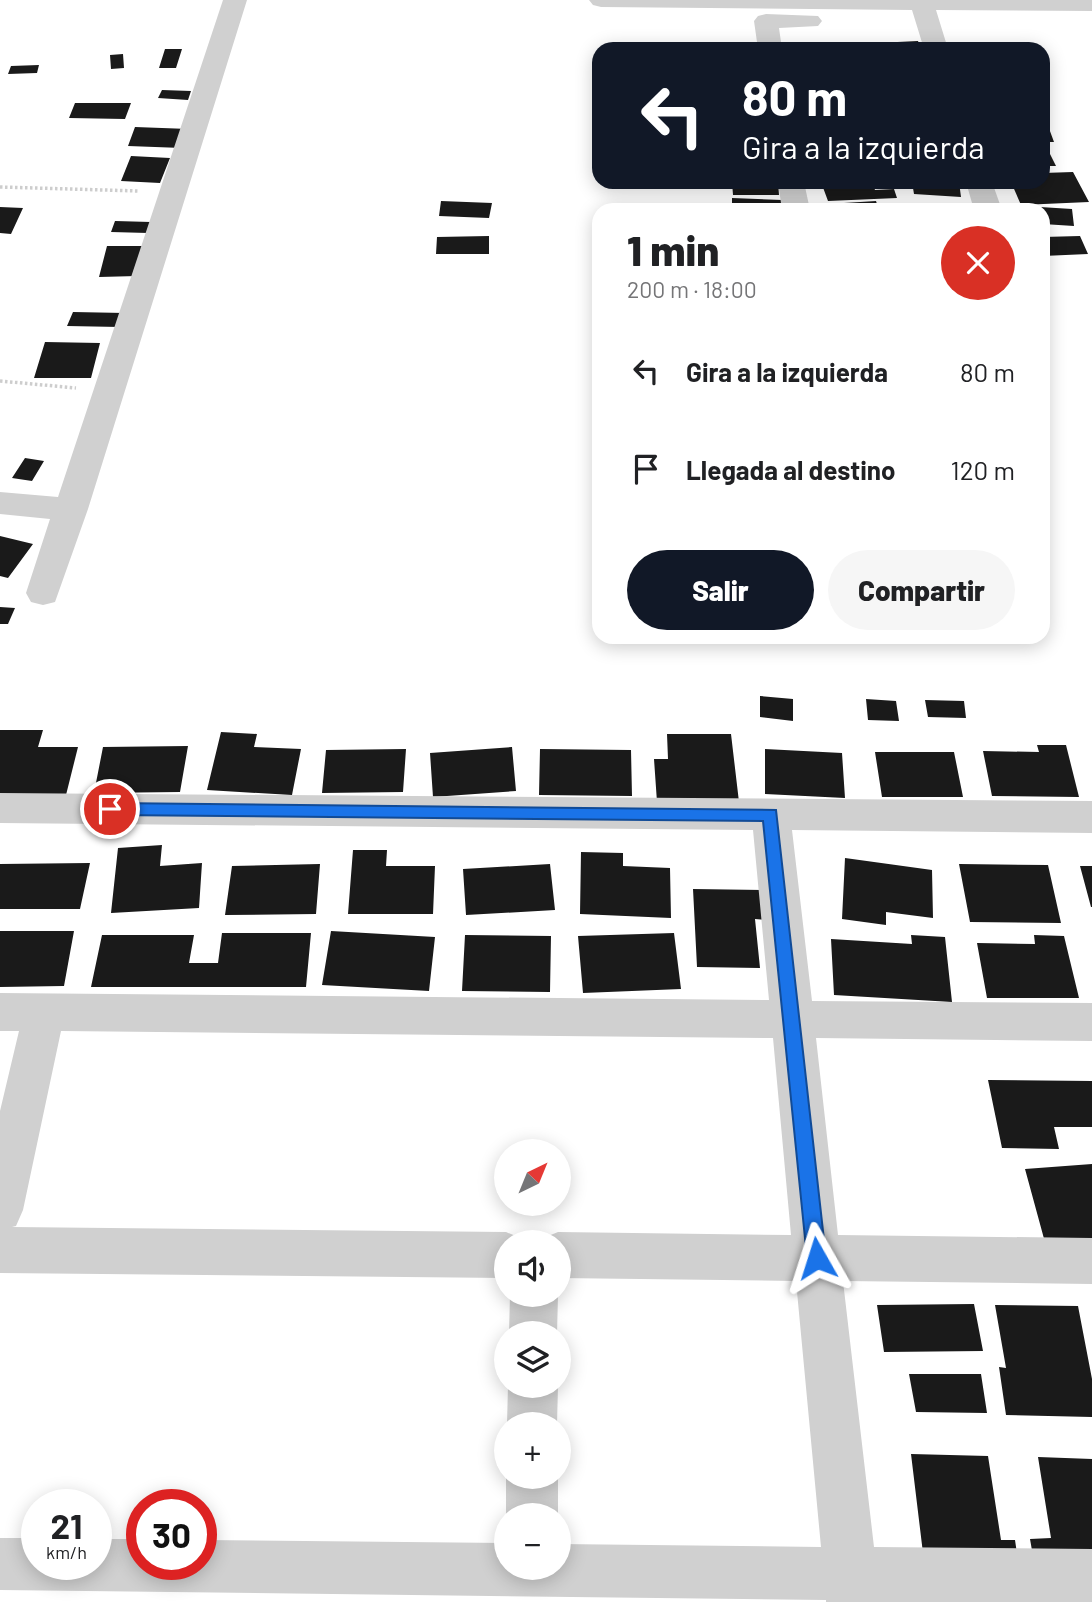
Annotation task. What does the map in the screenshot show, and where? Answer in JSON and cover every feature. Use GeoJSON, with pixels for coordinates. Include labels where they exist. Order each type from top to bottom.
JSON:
{"type":"FeatureCollection","features":[{"type":"Feature","properties":{"kind":"street"},"geometry":{"type":"LineString","coordinates":[[43,593],[235,0]]}},
{"type":"Feature","properties":{"kind":"street"},"geometry":{"type":"LineString","coordinates":[[601,0],[835,1],[925,12]]}},
{"type":"Feature","properties":{"kind":"street"},"geometry":{"type":"LineString","coordinates":[[769,42],[766,21],[925,12],[989,1],[1092,4]]}},
{"type":"Feature","properties":{"kind":"street"},"geometry":{"type":"LineString","coordinates":[[925,12],[934,42]]}},
{"type":"Feature","properties":{"kind":"street"},"geometry":{"type":"LineString","coordinates":[[0,503],[71,509]]}},
{"type":"Feature","properties":{"kind":"street"},"geometry":{"type":"LineString","coordinates":[[0,808],[1092,817]]}},
{"type":"Feature","properties":{"kind":"street"},"geometry":{"type":"LineString","coordinates":[[771,814],[852,1588]]}},
{"type":"Feature","properties":{"kind":"street"},"geometry":{"type":"LineString","coordinates":[[0,1012],[1092,1022]]}},
{"type":"Feature","properties":{"kind":"street"},"geometry":{"type":"LineString","coordinates":[[0,1210],[44,1013]]}},
{"type":"Feature","properties":{"kind":"street"},"geometry":{"type":"LineString","coordinates":[[0,1250],[494,1255]]}},
{"type":"Feature","properties":{"kind":"street"},"geometry":{"type":"LineString","coordinates":[[571,1255],[1092,1261]]}},
{"type":"Feature","properties":{"kind":"street"},"geometry":{"type":"LineString","coordinates":[[0,1564],[494,1569]]}},
{"type":"Feature","properties":{"kind":"street"},"geometry":{"type":"LineString","coordinates":[[571,1571],[852,1588],[1092,1576]]}},
{"type":"Feature","properties":{"kind":"path"},"geometry":{"type":"LineString","coordinates":[[0,187],[173,192]]}},
{"type":"Feature","properties":{"kind":"path"},"geometry":{"type":"LineString","coordinates":[[0,381],[108,391]]}},
{"type":"Feature","properties":{"kind":"building"},"geometry":{"type":"Polygon","coordinates":[[[165,49],[182,49],[176,68],[159,68],[165,49]]]}},
{"type":"Feature","properties":{"kind":"building"},"geometry":{"type":"Polygon","coordinates":[[[123,54],[124,68],[111,69],[110,55],[123,54]]]}},
{"type":"Feature","properties":{"kind":"building"},"geometry":{"type":"Polygon","coordinates":[[[39,65],[37,73],[8,74],[11,66],[39,65]]]}},
{"type":"Feature","properties":{"kind":"building"},"geometry":{"type":"Polygon","coordinates":[[[162,90],[191,91],[188,100],[158,98],[162,90]]]}},
{"type":"Feature","properties":{"kind":"building"},"geometry":{"type":"Polygon","coordinates":[[[75,103],[131,103],[125,119],[69,118],[75,103]]]}},
{"type":"Feature","properties":{"kind":"building"},"geometry":{"type":"Polygon","coordinates":[[[135,127],[189,129],[182,148],[128,146],[135,127]]]}},
{"type":"Feature","properties":{"kind":"building"},"geometry":{"type":"Polygon","coordinates":[[[1050,154],[1056,166],[1050,166],[1050,154]]]}},
{"type":"Feature","properties":{"kind":"building"},"geometry":{"type":"Polygon","coordinates":[[[131,156],[170,158],[160,183],[121,181],[131,156]]]}},
{"type":"Feature","properties":{"kind":"building"},"geometry":{"type":"Polygon","coordinates":[[[1073,172],[1089,202],[1020,203],[1014,189],[1050,189],[1050,173],[1073,172]]]}},
{"type":"Feature","properties":{"kind":"building"},"geometry":{"type":"Polygon","coordinates":[[[733,189],[779,189],[779,195],[733,195],[733,189]]]}},
{"type":"Feature","properties":{"kind":"building"},"geometry":{"type":"Polygon","coordinates":[[[824,189],[894,189],[897,198],[828,201],[824,189]]]}},
{"type":"Feature","properties":{"kind":"building"},"geometry":{"type":"Polygon","coordinates":[[[913,189],[960,189],[961,197],[914,194],[913,189]]]}},
{"type":"Feature","properties":{"kind":"building"},"geometry":{"type":"Polygon","coordinates":[[[732,198],[782,200],[782,203],[732,203],[732,198]]]}},
{"type":"Feature","properties":{"kind":"building"},"geometry":{"type":"Polygon","coordinates":[[[441,201],[492,203],[489,218],[439,216],[441,201]]]}},
{"type":"Feature","properties":{"kind":"building"},"geometry":{"type":"Polygon","coordinates":[[[876,201],[877,203],[844,203],[876,201]]]}},
{"type":"Feature","properties":{"kind":"building"},"geometry":{"type":"Polygon","coordinates":[[[0,207],[23,208],[11,234],[0,233],[0,207]]]}},
{"type":"Feature","properties":{"kind":"building"},"geometry":{"type":"Polygon","coordinates":[[[1050,208],[1072,209],[1074,226],[1050,224],[1050,208]]]}},
{"type":"Feature","properties":{"kind":"building"},"geometry":{"type":"Polygon","coordinates":[[[115,221],[151,222],[148,233],[111,232],[115,221]]]}},
{"type":"Feature","properties":{"kind":"building"},"geometry":{"type":"Polygon","coordinates":[[[489,236],[489,254],[436,254],[437,237],[489,236]]]}},
{"type":"Feature","properties":{"kind":"building"},"geometry":{"type":"Polygon","coordinates":[[[1080,236],[1088,254],[1050,256],[1050,237],[1080,236]]]}},
{"type":"Feature","properties":{"kind":"building"},"geometry":{"type":"Polygon","coordinates":[[[107,246],[143,246],[137,276],[99,277],[107,246]]]}},
{"type":"Feature","properties":{"kind":"building"},"geometry":{"type":"Polygon","coordinates":[[[73,312],[125,313],[120,327],[67,326],[73,312]]]}},
{"type":"Feature","properties":{"kind":"building"},"geometry":{"type":"Polygon","coordinates":[[[45,342],[100,343],[91,378],[34,378],[45,342]]]}},
{"type":"Feature","properties":{"kind":"building"},"geometry":{"type":"Polygon","coordinates":[[[25,458],[44,461],[32,481],[12,478],[25,458]]]}},
{"type":"Feature","properties":{"kind":"building"},"geometry":{"type":"Polygon","coordinates":[[[0,536],[33,544],[8,578],[0,576],[0,536]]]}},
{"type":"Feature","properties":{"kind":"building"},"geometry":{"type":"Polygon","coordinates":[[[0,607],[15,608],[8,624],[0,624],[0,607]]]}},
{"type":"Feature","properties":{"kind":"building"},"geometry":{"type":"Polygon","coordinates":[[[760,696],[793,699],[793,721],[760,717],[760,696]]]}},
{"type":"Feature","properties":{"kind":"building"},"geometry":{"type":"Polygon","coordinates":[[[866,699],[896,701],[899,721],[868,720],[866,699]]]}},
{"type":"Feature","properties":{"kind":"building"},"geometry":{"type":"Polygon","coordinates":[[[925,700],[964,701],[966,718],[928,717],[925,700]]]}},
{"type":"Feature","properties":{"kind":"building"},"geometry":{"type":"Polygon","coordinates":[[[0,730],[43,730],[38,747],[78,747],[66,795],[0,794],[0,730]]]}},
{"type":"Feature","properties":{"kind":"building"},"geometry":{"type":"Polygon","coordinates":[[[221,732],[257,734],[254,747],[301,749],[292,795],[207,790],[221,732]]]}},
{"type":"Feature","properties":{"kind":"building"},"geometry":{"type":"Polygon","coordinates":[[[667,734],[731,734],[739,802],[657,802],[654,759],[668,759],[667,734]]]}},
{"type":"Feature","properties":{"kind":"building"},"geometry":{"type":"Polygon","coordinates":[[[1037,745],[1066,745],[1079,797],[992,796],[983,751],[1039,752],[1037,745]]]}},
{"type":"Feature","properties":{"kind":"building"},"geometry":{"type":"Polygon","coordinates":[[[188,746],[180,792],[94,793],[103,747],[188,746]]]}},
{"type":"Feature","properties":{"kind":"building"},"geometry":{"type":"Polygon","coordinates":[[[512,747],[516,791],[433,797],[430,753],[512,747]]]}},
{"type":"Feature","properties":{"kind":"building"},"geometry":{"type":"Polygon","coordinates":[[[406,749],[403,792],[322,793],[326,750],[406,749]]]}},
{"type":"Feature","properties":{"kind":"building"},"geometry":{"type":"Polygon","coordinates":[[[540,749],[631,750],[632,796],[539,795],[540,749]]]}},
{"type":"Feature","properties":{"kind":"building"},"geometry":{"type":"Polygon","coordinates":[[[765,749],[842,753],[845,798],[765,794],[765,749]]]}},
{"type":"Feature","properties":{"kind":"building"},"geometry":{"type":"Polygon","coordinates":[[[875,752],[954,752],[963,797],[882,797],[875,752]]]}},
{"type":"Feature","properties":{"kind":"building"},"geometry":{"type":"Polygon","coordinates":[[[162,845],[160,866],[202,863],[199,908],[111,913],[118,848],[162,845]]]}},
{"type":"Feature","properties":{"kind":"building"},"geometry":{"type":"Polygon","coordinates":[[[353,850],[387,850],[386,866],[435,866],[433,914],[348,914],[353,850]]]}},
{"type":"Feature","properties":{"kind":"building"},"geometry":{"type":"Polygon","coordinates":[[[581,852],[623,853],[623,866],[670,868],[671,918],[580,914],[581,852]]]}},
{"type":"Feature","properties":{"kind":"building"},"geometry":{"type":"Polygon","coordinates":[[[845,858],[932,870],[933,918],[886,912],[886,925],[842,919],[845,858]]]}},
{"type":"Feature","properties":{"kind":"building"},"geometry":{"type":"Polygon","coordinates":[[[90,863],[80,909],[0,909],[0,864],[90,863]]]}},
{"type":"Feature","properties":{"kind":"building"},"geometry":{"type":"Polygon","coordinates":[[[320,864],[316,914],[225,915],[232,866],[320,864]]]}},
{"type":"Feature","properties":{"kind":"building"},"geometry":{"type":"Polygon","coordinates":[[[550,864],[555,910],[466,915],[463,869],[550,864]]]}},
{"type":"Feature","properties":{"kind":"building"},"geometry":{"type":"Polygon","coordinates":[[[959,864],[1048,865],[1061,923],[970,922],[959,864]]]}},
{"type":"Feature","properties":{"kind":"building"},"geometry":{"type":"Polygon","coordinates":[[[1080,866],[1092,866],[1092,907],[1091,907],[1080,866]]]}},
{"type":"Feature","properties":{"kind":"building"},"geometry":{"type":"Polygon","coordinates":[[[693,889],[763,890],[766,920],[755,919],[760,968],[697,967],[693,889]]]}},
{"type":"Feature","properties":{"kind":"building"},"geometry":{"type":"Polygon","coordinates":[[[0,931],[74,931],[64,986],[0,987],[0,931]]]}},
{"type":"Feature","properties":{"kind":"building"},"geometry":{"type":"Polygon","coordinates":[[[331,931],[435,937],[429,991],[322,985],[331,931]]]}},
{"type":"Feature","properties":{"kind":"building"},"geometry":{"type":"Polygon","coordinates":[[[222,933],[311,933],[306,987],[91,987],[102,935],[194,935],[189,963],[218,963],[222,933]]]}},
{"type":"Feature","properties":{"kind":"building"},"geometry":{"type":"Polygon","coordinates":[[[674,933],[681,989],[583,993],[578,936],[674,933]]]}},
{"type":"Feature","properties":{"kind":"building"},"geometry":{"type":"Polygon","coordinates":[[[465,935],[551,936],[550,992],[462,991],[465,935]]]}},
{"type":"Feature","properties":{"kind":"building"},"geometry":{"type":"Polygon","coordinates":[[[911,935],[945,937],[952,1002],[834,995],[831,939],[912,944],[911,935]]]}},
{"type":"Feature","properties":{"kind":"building"},"geometry":{"type":"Polygon","coordinates":[[[1034,935],[1064,936],[1079,998],[987,998],[977,943],[1035,944],[1034,935]]]}},
{"type":"Feature","properties":{"kind":"building"},"geometry":{"type":"Polygon","coordinates":[[[988,1080],[1092,1081],[1092,1127],[1054,1127],[1059,1149],[1002,1148],[988,1080]]]}},
{"type":"Feature","properties":{"kind":"building"},"geometry":{"type":"Polygon","coordinates":[[[1092,1164],[1092,1243],[1046,1246],[1025,1169],[1092,1164]]]}},
{"type":"Feature","properties":{"kind":"building"},"geometry":{"type":"Polygon","coordinates":[[[974,1304],[983,1351],[884,1352],[877,1305],[974,1304]]]}},
{"type":"Feature","properties":{"kind":"building"},"geometry":{"type":"Polygon","coordinates":[[[995,1305],[1078,1306],[1092,1379],[1092,1417],[1006,1415],[999,1367],[1006,1368],[995,1305]]]}},
{"type":"Feature","properties":{"kind":"building"},"geometry":{"type":"Polygon","coordinates":[[[909,1374],[981,1374],[987,1413],[916,1412],[909,1374]]]}},
{"type":"Feature","properties":{"kind":"building"},"geometry":{"type":"Polygon","coordinates":[[[911,1454],[988,1456],[1001,1540],[1015,1540],[1021,1581],[926,1578],[911,1454]]]}},
{"type":"Feature","properties":{"kind":"building"},"geometry":{"type":"Polygon","coordinates":[[[1038,1457],[1092,1459],[1092,1580],[1037,1579],[1030,1539],[1051,1538],[1038,1457]]]}},
{"type":"Feature","properties":{"kind":"route"},"geometry":{"type":"LineString","coordinates":[[110,809],[771,814],[817,1258]]}}]}
